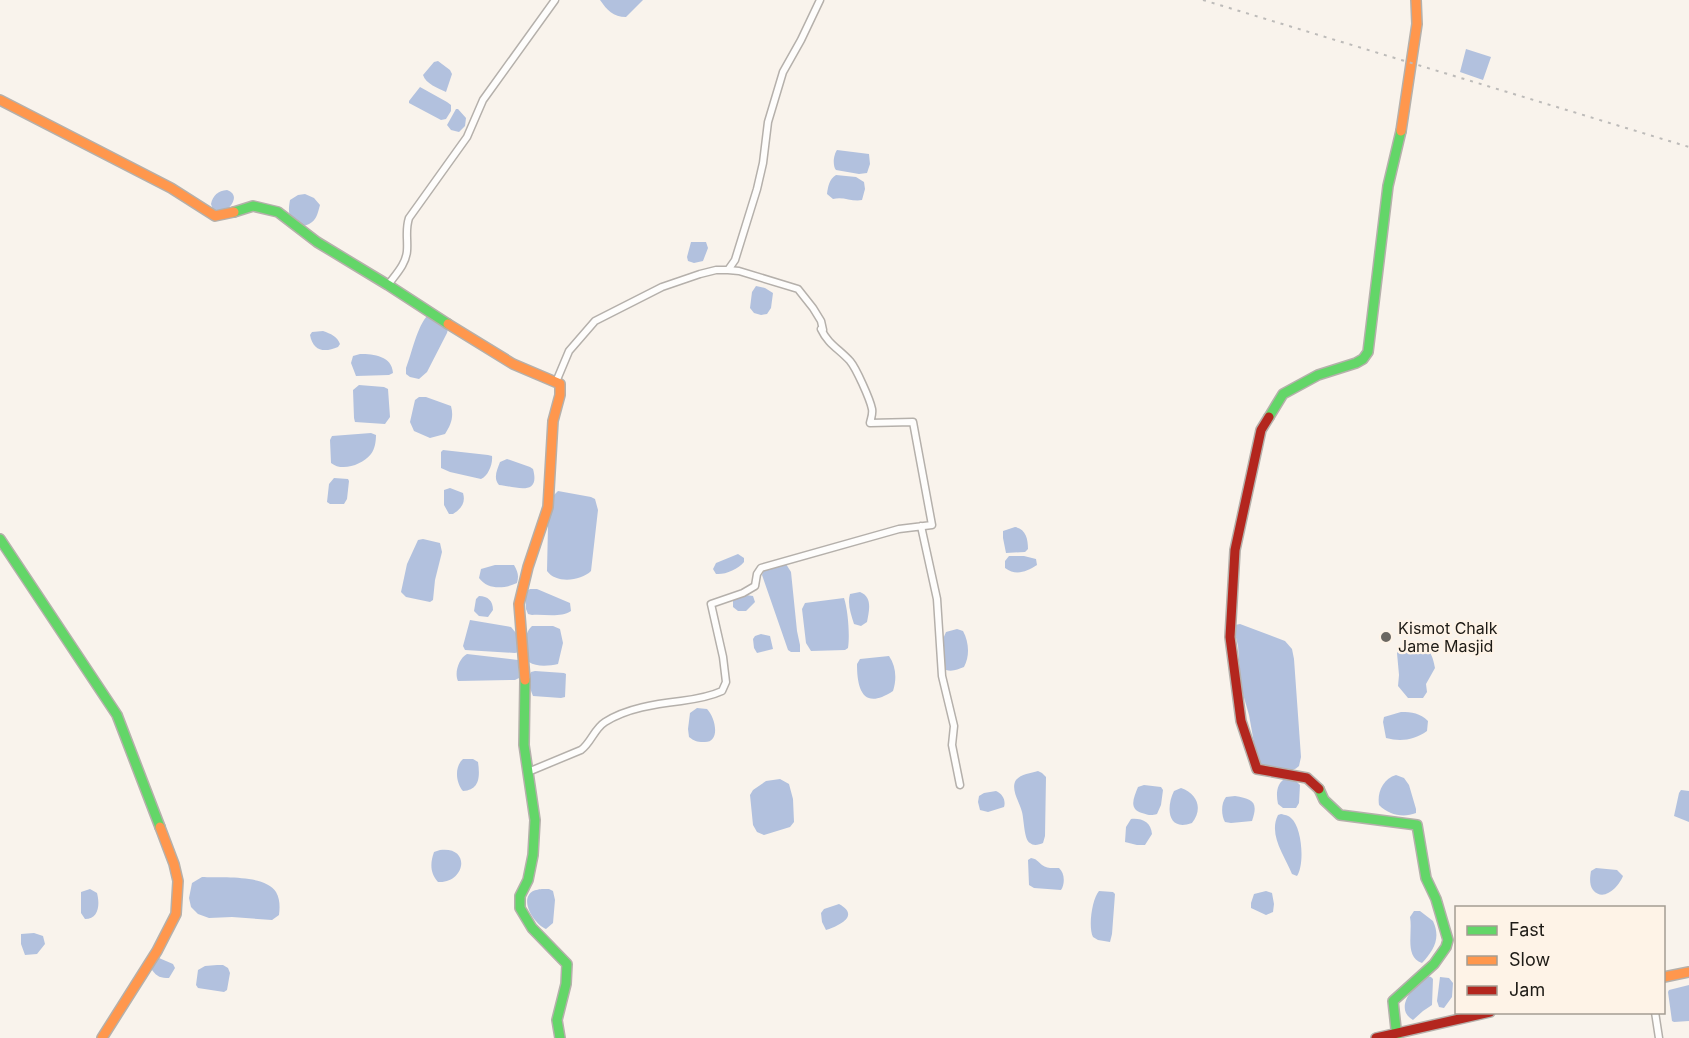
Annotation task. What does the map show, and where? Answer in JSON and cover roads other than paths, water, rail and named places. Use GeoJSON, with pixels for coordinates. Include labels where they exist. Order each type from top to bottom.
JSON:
{"type":"FeatureCollection","features":[{"type":"Feature","properties":{"kind":"main road"},"geometry":{"type":"LineString","coordinates":[[1398,1036],[1393,1001],[1423,975],[1439,957],[1448,939],[1435,895],[1425,878],[1420,832],[1417,825],[1340,815],[1324,800],[1318,788],[1307,778],[1257,770],[1240,721],[1230,637],[1236,550],[1261,430],[1283,394],[1318,375],[1356,363],[1368,352],[1388,186],[1400,135],[1417,24],[1416,0]]}},
{"type":"Feature","properties":{"kind":"main road"},"geometry":{"type":"LineString","coordinates":[[0,100],[171,188],[215,216],[253,206],[278,212],[317,242],[513,364],[560,384],[560,395],[553,422],[548,507],[528,567],[519,604],[525,670],[524,745],[535,820],[528,880],[520,896],[520,908],[532,928],[567,964],[566,984],[557,1020],[560,1038]]}},
{"type":"Feature","properties":{"kind":"main road"},"geometry":{"type":"LineString","coordinates":[[0,539],[117,715],[174,864],[178,881],[176,914],[157,951],[102,1038]]}},
{"type":"Feature","properties":{"kind":"main road"},"geometry":{"type":"LineString","coordinates":[[1665,977],[1689,972]]}},
{"type":"Feature","properties":{"kind":"main road"},"geometry":{"type":"LineString","coordinates":[[1376,1038],[1398,1036],[1482,1014]]}},
{"type":"Feature","properties":{"kind":"street"},"geometry":{"type":"LineString","coordinates":[[388,285],[404,263],[407,252],[406,227],[409,218],[467,137],[483,100],[555,0]]}},
{"type":"Feature","properties":{"kind":"street"},"geometry":{"type":"LineString","coordinates":[[728,270],[735,260],[757,189],[768,122],[783,72],[820,0]]}},
{"type":"Feature","properties":{"kind":"street"},"geometry":{"type":"LineString","coordinates":[[528,772],[581,750],[588,745],[591,737],[603,723],[621,714],[661,704],[712,696],[722,691],[726,682],[723,657],[711,604],[743,593],[755,586],[757,574],[761,568],[899,529],[932,525],[913,422],[870,423],[872,408],[855,369],[851,362],[825,339],[821,321],[798,289],[739,271],[728,270],[700,274],[662,287],[595,321],[569,351],[556,382]]}},
{"type":"Feature","properties":{"kind":"street"},"geometry":{"type":"LineString","coordinates":[[921,526],[937,599],[942,676],[954,726],[952,745],[960,785]]}},
{"type":"Feature","properties":{"kind":"street"},"geometry":{"type":"LineString","coordinates":[[1655,1014],[1659,1038]]}},
{"type":"Feature","properties":{"kind":"water"},"geometry":{"type":"Polygon","coordinates":[[[600,0],[643,0],[626,17],[617,16],[600,0]]]}},
{"type":"Feature","properties":{"kind":"water"},"geometry":{"type":"Polygon","coordinates":[[[1466,49],[1491,57],[1483,80],[1460,72],[1466,49]]]}},
{"type":"Feature","properties":{"kind":"water"},"geometry":{"type":"Polygon","coordinates":[[[438,61],[452,74],[446,92],[429,83],[423,75],[434,62],[438,61]]]}},
{"type":"Feature","properties":{"kind":"water"},"geometry":{"type":"Polygon","coordinates":[[[420,87],[451,105],[451,111],[446,119],[441,120],[409,103],[420,87]]]}},
{"type":"Feature","properties":{"kind":"water"},"geometry":{"type":"Polygon","coordinates":[[[456,109],[466,118],[465,126],[459,132],[451,130],[447,125],[456,109]]]}},
{"type":"Feature","properties":{"kind":"water"},"geometry":{"type":"Polygon","coordinates":[[[837,150],[869,154],[870,164],[867,173],[836,170],[834,160],[837,150]]]}},
{"type":"Feature","properties":{"kind":"water"},"geometry":{"type":"Polygon","coordinates":[[[836,175],[856,177],[864,182],[862,200],[833,199],[827,194],[830,181],[836,175]]]}},
{"type":"Feature","properties":{"kind":"water"},"geometry":{"type":"Polygon","coordinates":[[[227,190],[234,198],[229,208],[222,213],[213,210],[211,204],[215,196],[227,190]]]}},
{"type":"Feature","properties":{"kind":"water"},"geometry":{"type":"Polygon","coordinates":[[[305,194],[314,198],[320,205],[313,221],[303,226],[290,216],[289,206],[290,200],[305,194]]]}},
{"type":"Feature","properties":{"kind":"water"},"geometry":{"type":"Polygon","coordinates":[[[691,242],[706,242],[708,248],[703,261],[694,263],[688,261],[691,242]]]}},
{"type":"Feature","properties":{"kind":"water"},"geometry":{"type":"Polygon","coordinates":[[[756,286],[773,293],[771,308],[767,314],[754,313],[750,308],[752,292],[756,286]]]}},
{"type":"Feature","properties":{"kind":"water"},"geometry":{"type":"Polygon","coordinates":[[[428,315],[448,329],[427,372],[419,379],[406,374],[406,368],[418,333],[428,315]]]}},
{"type":"Feature","properties":{"kind":"water"},"geometry":{"type":"Polygon","coordinates":[[[323,331],[337,339],[340,344],[338,347],[324,350],[316,347],[310,335],[312,332],[323,331]]]}},
{"type":"Feature","properties":{"kind":"water"},"geometry":{"type":"Polygon","coordinates":[[[360,354],[381,357],[392,367],[393,373],[356,376],[351,363],[353,356],[360,354]]]}},
{"type":"Feature","properties":{"kind":"water"},"geometry":{"type":"Polygon","coordinates":[[[359,385],[388,389],[390,417],[385,424],[355,422],[353,390],[359,385]]]}},
{"type":"Feature","properties":{"kind":"water"},"geometry":{"type":"Polygon","coordinates":[[[419,397],[426,397],[451,406],[451,421],[445,434],[430,438],[414,431],[410,422],[415,400],[419,397]]]}},
{"type":"Feature","properties":{"kind":"water"},"geometry":{"type":"Polygon","coordinates":[[[371,433],[376,435],[375,442],[367,458],[346,467],[331,463],[330,440],[332,436],[371,433]]]}},
{"type":"Feature","properties":{"kind":"water"},"geometry":{"type":"Polygon","coordinates":[[[443,450],[492,456],[491,466],[488,473],[481,479],[450,472],[441,468],[443,450]]]}},
{"type":"Feature","properties":{"kind":"water"},"geometry":{"type":"Polygon","coordinates":[[[507,459],[533,469],[533,484],[530,487],[499,485],[496,480],[497,471],[500,462],[507,459]]]}},
{"type":"Feature","properties":{"kind":"water"},"geometry":{"type":"Polygon","coordinates":[[[334,478],[349,481],[347,499],[344,504],[327,502],[329,484],[334,478]]]}},
{"type":"Feature","properties":{"kind":"water"},"geometry":{"type":"Polygon","coordinates":[[[450,488],[463,493],[464,497],[462,505],[453,514],[449,514],[444,505],[444,490],[450,488]]]}},
{"type":"Feature","properties":{"kind":"water"},"geometry":{"type":"Polygon","coordinates":[[[558,491],[591,497],[595,499],[598,510],[591,571],[569,580],[556,578],[547,571],[548,525],[554,495],[558,491]]]}},
{"type":"Feature","properties":{"kind":"water"},"geometry":{"type":"Polygon","coordinates":[[[1015,527],[1026,535],[1028,549],[1025,552],[1006,553],[1003,531],[1015,527]]]}},
{"type":"Feature","properties":{"kind":"water"},"geometry":{"type":"Polygon","coordinates":[[[418,540],[440,543],[442,552],[433,600],[430,602],[406,597],[401,592],[407,564],[418,540]]]}},
{"type":"Feature","properties":{"kind":"water"},"geometry":{"type":"Polygon","coordinates":[[[738,554],[744,558],[741,565],[727,572],[716,574],[713,569],[716,563],[738,554]]]}},
{"type":"Feature","properties":{"kind":"water"},"geometry":{"type":"Polygon","coordinates":[[[1009,556],[1036,559],[1037,565],[1025,571],[1013,572],[1005,568],[1005,561],[1009,556]]]}},
{"type":"Feature","properties":{"kind":"water"},"geometry":{"type":"Polygon","coordinates":[[[779,564],[786,564],[791,572],[800,652],[788,650],[762,575],[764,570],[779,564]]]}},
{"type":"Feature","properties":{"kind":"water"},"geometry":{"type":"Polygon","coordinates":[[[495,565],[514,565],[518,574],[517,583],[497,587],[483,582],[479,578],[481,569],[495,565]]]}},
{"type":"Feature","properties":{"kind":"water"},"geometry":{"type":"Polygon","coordinates":[[[537,589],[570,603],[571,611],[557,615],[528,614],[525,592],[537,589]]]}},
{"type":"Feature","properties":{"kind":"water"},"geometry":{"type":"Polygon","coordinates":[[[860,592],[867,597],[869,605],[867,622],[861,626],[854,624],[849,602],[850,594],[860,592]]]}},
{"type":"Feature","properties":{"kind":"water"},"geometry":{"type":"Polygon","coordinates":[[[479,596],[487,598],[492,604],[493,610],[488,617],[479,616],[474,611],[476,599],[479,596]]]}},
{"type":"Feature","properties":{"kind":"water"},"geometry":{"type":"Polygon","coordinates":[[[753,596],[755,602],[746,611],[738,611],[733,607],[733,598],[753,596]]]}},
{"type":"Feature","properties":{"kind":"water"},"geometry":{"type":"Polygon","coordinates":[[[844,598],[847,609],[848,648],[811,651],[806,643],[802,609],[805,603],[844,598]]]}},
{"type":"Feature","properties":{"kind":"water"},"geometry":{"type":"Polygon","coordinates":[[[470,620],[511,627],[516,633],[519,652],[465,650],[463,646],[470,620]]]}},
{"type":"Feature","properties":{"kind":"water"},"geometry":{"type":"Polygon","coordinates":[[[1240,624],[1285,641],[1292,649],[1301,757],[1299,766],[1291,771],[1262,766],[1256,754],[1241,687],[1238,646],[1234,629],[1235,625],[1240,624]]]}},
{"type":"Feature","properties":{"kind":"water"},"geometry":{"type":"Polygon","coordinates":[[[532,626],[553,626],[560,629],[563,643],[558,664],[543,666],[529,662],[526,638],[532,626]]]}},
{"type":"Feature","properties":{"kind":"water"},"geometry":{"type":"Polygon","coordinates":[[[957,629],[963,631],[965,635],[968,644],[967,658],[964,667],[946,670],[943,639],[946,632],[957,629]]]}},
{"type":"Feature","properties":{"kind":"water"},"geometry":{"type":"Polygon","coordinates":[[[761,634],[770,636],[773,649],[757,653],[753,639],[761,634]]]}},
{"type":"Feature","properties":{"kind":"water"},"geometry":{"type":"Polygon","coordinates":[[[1416,644],[1424,646],[1430,652],[1435,668],[1426,684],[1427,692],[1423,698],[1408,698],[1398,686],[1397,653],[1405,646],[1416,644]]]}},
{"type":"Feature","properties":{"kind":"water"},"geometry":{"type":"Polygon","coordinates":[[[467,654],[518,660],[519,678],[515,680],[458,681],[458,666],[467,654]]]}},
{"type":"Feature","properties":{"kind":"water"},"geometry":{"type":"Polygon","coordinates":[[[889,656],[895,673],[893,691],[883,697],[868,698],[860,689],[857,664],[860,659],[889,656]]]}},
{"type":"Feature","properties":{"kind":"water"},"geometry":{"type":"Polygon","coordinates":[[[531,672],[566,674],[565,697],[533,696],[529,678],[531,672]]]}},
{"type":"Feature","properties":{"kind":"water"},"geometry":{"type":"Polygon","coordinates":[[[697,708],[707,709],[713,718],[715,735],[709,742],[697,741],[689,737],[690,713],[697,708]]]}},
{"type":"Feature","properties":{"kind":"water"},"geometry":{"type":"Polygon","coordinates":[[[1409,712],[1425,718],[1428,721],[1427,731],[1407,739],[1386,738],[1384,717],[1409,712]]]}},
{"type":"Feature","properties":{"kind":"water"},"geometry":{"type":"Polygon","coordinates":[[[463,759],[473,759],[478,762],[479,772],[476,785],[463,791],[457,775],[458,766],[463,759]]]}},
{"type":"Feature","properties":{"kind":"water"},"geometry":{"type":"Polygon","coordinates":[[[1038,771],[1046,777],[1045,836],[1043,843],[1034,845],[1026,838],[1014,784],[1018,778],[1038,771]]]}},
{"type":"Feature","properties":{"kind":"water"},"geometry":{"type":"Polygon","coordinates":[[[1396,775],[1404,778],[1409,785],[1416,813],[1396,815],[1379,805],[1382,787],[1396,775]]]}},
{"type":"Feature","properties":{"kind":"water"},"geometry":{"type":"Polygon","coordinates":[[[1286,778],[1300,785],[1299,803],[1296,808],[1283,808],[1278,804],[1279,786],[1286,778]]]}},
{"type":"Feature","properties":{"kind":"water"},"geometry":{"type":"Polygon","coordinates":[[[780,779],[789,784],[793,799],[794,822],[790,827],[764,835],[757,832],[753,825],[750,795],[766,781],[780,779]]]}},
{"type":"Feature","properties":{"kind":"water"},"geometry":{"type":"Polygon","coordinates":[[[1144,785],[1161,787],[1163,790],[1157,814],[1150,815],[1135,809],[1134,799],[1138,787],[1144,785]]]}},
{"type":"Feature","properties":{"kind":"water"},"geometry":{"type":"Polygon","coordinates":[[[1181,788],[1195,798],[1198,807],[1192,823],[1184,825],[1173,821],[1170,811],[1171,797],[1174,791],[1181,788]]]}},
{"type":"Feature","properties":{"kind":"water"},"geometry":{"type":"Polygon","coordinates":[[[1681,790],[1689,791],[1689,822],[1674,816],[1681,790]]]}},
{"type":"Feature","properties":{"kind":"water"},"geometry":{"type":"Polygon","coordinates":[[[996,791],[1005,802],[1004,807],[988,812],[980,810],[979,796],[996,791]]]}},
{"type":"Feature","properties":{"kind":"water"},"geometry":{"type":"Polygon","coordinates":[[[1235,796],[1253,802],[1255,809],[1252,821],[1225,822],[1222,813],[1223,802],[1226,797],[1235,796]]]}},
{"type":"Feature","properties":{"kind":"water"},"geometry":{"type":"Polygon","coordinates":[[[1278,815],[1289,816],[1298,829],[1302,855],[1297,876],[1292,874],[1276,838],[1275,823],[1278,815]]]}},
{"type":"Feature","properties":{"kind":"water"},"geometry":{"type":"Polygon","coordinates":[[[1131,819],[1142,820],[1150,826],[1152,834],[1145,845],[1125,842],[1126,827],[1131,819]]]}},
{"type":"Feature","properties":{"kind":"water"},"geometry":{"type":"Polygon","coordinates":[[[450,850],[457,854],[461,859],[461,865],[454,877],[438,882],[433,875],[431,864],[434,852],[450,850]]]}},
{"type":"Feature","properties":{"kind":"water"},"geometry":{"type":"Polygon","coordinates":[[[1031,858],[1046,867],[1059,868],[1064,879],[1061,890],[1034,888],[1029,885],[1028,860],[1031,858]]]}},
{"type":"Feature","properties":{"kind":"water"},"geometry":{"type":"Polygon","coordinates":[[[1596,868],[1617,870],[1623,876],[1611,892],[1602,895],[1593,890],[1590,881],[1591,871],[1596,868]]]}},
{"type":"Feature","properties":{"kind":"water"},"geometry":{"type":"Polygon","coordinates":[[[202,877],[242,878],[262,882],[276,892],[279,915],[272,920],[209,918],[198,914],[191,907],[189,898],[192,883],[202,877]]]}},
{"type":"Feature","properties":{"kind":"water"},"geometry":{"type":"Polygon","coordinates":[[[90,889],[97,893],[98,906],[96,914],[85,919],[81,913],[81,892],[90,889]]]}},
{"type":"Feature","properties":{"kind":"water"},"geometry":{"type":"Polygon","coordinates":[[[543,889],[553,891],[555,900],[553,923],[546,929],[533,918],[527,900],[533,891],[543,889]]]}},
{"type":"Feature","properties":{"kind":"water"},"geometry":{"type":"Polygon","coordinates":[[[1099,891],[1115,894],[1110,942],[1093,937],[1091,920],[1099,891]]]}},
{"type":"Feature","properties":{"kind":"water"},"geometry":{"type":"Polygon","coordinates":[[[1266,891],[1272,893],[1274,904],[1273,912],[1266,915],[1251,908],[1251,903],[1254,894],[1266,891]]]}},
{"type":"Feature","properties":{"kind":"water"},"geometry":{"type":"Polygon","coordinates":[[[839,904],[845,908],[848,916],[841,923],[826,930],[821,913],[824,909],[839,904]]]}},
{"type":"Feature","properties":{"kind":"water"},"geometry":{"type":"Polygon","coordinates":[[[1414,911],[1420,911],[1433,921],[1436,933],[1435,944],[1422,963],[1413,956],[1410,944],[1410,917],[1414,911]]]}},
{"type":"Feature","properties":{"kind":"water"},"geometry":{"type":"Polygon","coordinates":[[[34,933],[43,936],[45,944],[37,954],[25,955],[21,944],[21,934],[34,933]]]}},
{"type":"Feature","properties":{"kind":"water"},"geometry":{"type":"Polygon","coordinates":[[[159,958],[173,964],[175,968],[169,978],[159,977],[152,970],[154,960],[159,958]]]}},
{"type":"Feature","properties":{"kind":"water"},"geometry":{"type":"Polygon","coordinates":[[[223,965],[230,973],[227,990],[224,992],[198,988],[196,985],[198,970],[205,966],[223,965]]]}},
{"type":"Feature","properties":{"kind":"water"},"geometry":{"type":"Polygon","coordinates":[[[1427,976],[1433,979],[1432,1005],[1413,1020],[1407,1015],[1405,1003],[1412,991],[1427,976]]]}},
{"type":"Feature","properties":{"kind":"water"},"geometry":{"type":"Polygon","coordinates":[[[1440,977],[1449,978],[1453,983],[1452,997],[1444,1008],[1439,1007],[1437,1001],[1440,977]]]}},
{"type":"Feature","properties":{"kind":"water"},"geometry":{"type":"Polygon","coordinates":[[[1689,985],[1689,1021],[1674,1022],[1668,992],[1689,985]]]}},
{"type":"Feature","properties":{"kind":"railway"},"geometry":{"type":"LineString","coordinates":[[1203,0],[1689,147]]}},
{"type":"Feature","properties":{"kind":"place","name":"Kismot Chalk Jame Masjid"},"geometry":{"type":"Point","coordinates":[1386,637]}}]}
